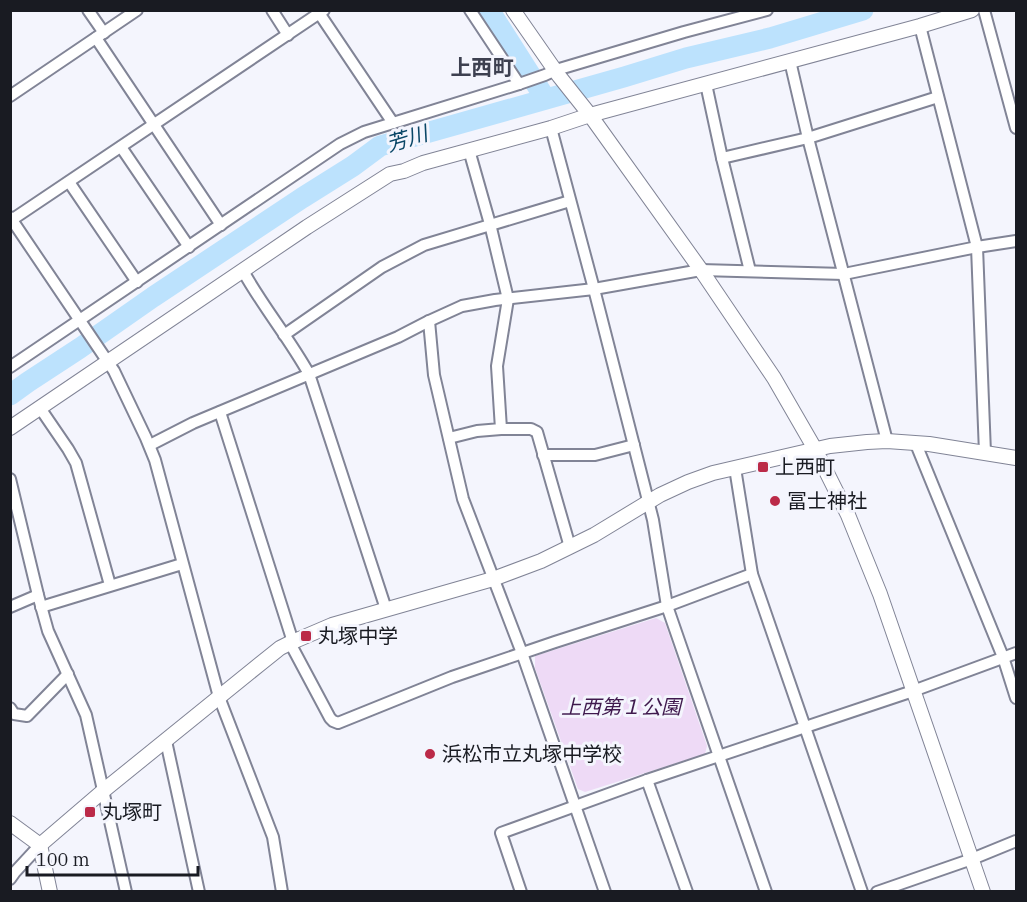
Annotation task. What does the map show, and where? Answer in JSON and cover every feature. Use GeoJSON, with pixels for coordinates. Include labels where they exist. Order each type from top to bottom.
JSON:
{"type":"FeatureCollection","features":[{"type":"Feature","properties":{"kind":"street"},"geometry":{"type":"LineString","coordinates":[[88,10],[100,36],[154,125],[221,225]]}},
{"type":"Feature","properties":{"kind":"street"},"geometry":{"type":"LineString","coordinates":[[10,96],[137,10]]}},
{"type":"Feature","properties":{"kind":"street"},"geometry":{"type":"LineString","coordinates":[[272,10],[288,34]]}},
{"type":"Feature","properties":{"kind":"street"},"geometry":{"type":"LineString","coordinates":[[470,10],[523,83]]}},
{"type":"Feature","properties":{"kind":"street"},"geometry":{"type":"LineString","coordinates":[[513,10],[553,74],[587,112],[701,270],[774,378],[814,449],[859,542],[880,594],[983,891]]}},
{"type":"Feature","properties":{"kind":"street"},"geometry":{"type":"LineString","coordinates":[[726,21],[740,10]]}},
{"type":"Feature","properties":{"kind":"street"},"geometry":{"type":"LineString","coordinates":[[10,367],[82,322],[340,144],[364,132],[684,32],[767,10]]}},
{"type":"Feature","properties":{"kind":"street"},"geometry":{"type":"LineString","coordinates":[[10,428],[106,358],[390,174],[551,128],[587,112],[706,84],[972,10]]}},
{"type":"Feature","properties":{"kind":"street"},"geometry":{"type":"LineString","coordinates":[[984,10],[1017,128]]}},
{"type":"Feature","properties":{"kind":"street"},"geometry":{"type":"LineString","coordinates":[[282,891],[273,837],[219,697],[150,445],[106,358],[11,219],[122,147],[320,12],[393,123]]}},
{"type":"Feature","properties":{"kind":"street"},"geometry":{"type":"LineString","coordinates":[[920,26],[977,247],[985,453]]}},
{"type":"Feature","properties":{"kind":"street"},"geometry":{"type":"LineString","coordinates":[[790,61],[887,441]]}},
{"type":"Feature","properties":{"kind":"street"},"geometry":{"type":"LineString","coordinates":[[706,84],[750,271]]}},
{"type":"Feature","properties":{"kind":"street"},"geometry":{"type":"LineString","coordinates":[[722,158],[808,138],[938,97]]}},
{"type":"Feature","properties":{"kind":"street"},"geometry":{"type":"LineString","coordinates":[[551,128],[653,520],[667,606],[765,891]]}},
{"type":"Feature","properties":{"kind":"street"},"geometry":{"type":"LineString","coordinates":[[122,147],[189,247]]}},
{"type":"Feature","properties":{"kind":"street"},"geometry":{"type":"LineString","coordinates":[[469,150],[508,299],[497,366],[501,429]]}},
{"type":"Feature","properties":{"kind":"street"},"geometry":{"type":"LineString","coordinates":[[69,182],[137,282]]}},
{"type":"Feature","properties":{"kind":"street"},"geometry":{"type":"LineString","coordinates":[[284,334],[382,267],[424,245],[570,201]]}},
{"type":"Feature","properties":{"kind":"street"},"geometry":{"type":"LineString","coordinates":[[150,445],[220,412],[398,337],[462,306],[594,289],[701,270],[844,274],[1017,241]]}},
{"type":"Feature","properties":{"kind":"street"},"geometry":{"type":"LineString","coordinates":[[243,271],[309,374],[386,609]]}},
{"type":"Feature","properties":{"kind":"street"},"geometry":{"type":"LineString","coordinates":[[429,321],[434,375],[464,503],[522,652],[605,891]]}},
{"type":"Feature","properties":{"kind":"street"},"geometry":{"type":"LineString","coordinates":[[40,408],[69,449],[76,463],[110,585]]}},
{"type":"Feature","properties":{"kind":"street"},"geometry":{"type":"LineString","coordinates":[[220,412],[291,642],[330,718],[336,723],[452,677],[667,606],[752,574]]}},
{"type":"Feature","properties":{"kind":"street"},"geometry":{"type":"LineString","coordinates":[[449,438],[477,431],[534,430],[538,436],[570,547]]}},
{"type":"Feature","properties":{"kind":"street"},"geometry":{"type":"LineString","coordinates":[[10,879],[40,845],[102,791],[291,642],[340,623],[493,579],[541,561],[594,535],[648,502],[688,482],[713,473],[814,449],[859,442],[887,441],[958,448],[1017,458]]}},
{"type":"Feature","properties":{"kind":"street"},"geometry":{"type":"LineString","coordinates":[[916,444],[1003,657],[1017,698]]}},
{"type":"Feature","properties":{"kind":"street"},"geometry":{"type":"LineString","coordinates":[[543,455],[595,454],[634,445]]}},
{"type":"Feature","properties":{"kind":"street"},"geometry":{"type":"LineString","coordinates":[[735,468],[752,574],[862,891]]}},
{"type":"Feature","properties":{"kind":"street"},"geometry":{"type":"LineString","coordinates":[[10,479],[48,631],[86,715],[126,891]]}},
{"type":"Feature","properties":{"kind":"street"},"geometry":{"type":"LineString","coordinates":[[41,607],[182,564]]}},
{"type":"Feature","properties":{"kind":"street"},"geometry":{"type":"LineString","coordinates":[[10,607],[38,595]]}},
{"type":"Feature","properties":{"kind":"street"},"geometry":{"type":"LineString","coordinates":[[521,891],[501,833],[647,780],[913,691],[1017,653]]}},
{"type":"Feature","properties":{"kind":"street"},"geometry":{"type":"LineString","coordinates":[[12,713],[27,716],[68,674]]}},
{"type":"Feature","properties":{"kind":"street"},"geometry":{"type":"LineString","coordinates":[[166,741],[199,891]]}},
{"type":"Feature","properties":{"kind":"street"},"geometry":{"type":"LineString","coordinates":[[647,780],[687,891]]}},
{"type":"Feature","properties":{"kind":"street"},"geometry":{"type":"LineString","coordinates":[[10,823],[40,845],[50,891]]}},
{"type":"Feature","properties":{"kind":"street"},"geometry":{"type":"LineString","coordinates":[[877,891],[1017,842]]}},
{"type":"Feature","properties":{"kind":"green space","name":"上西第１公園"},"geometry":{"type":"Polygon","coordinates":[[[656,618],[665,623],[707,746],[705,754],[585,792],[578,789],[535,668],[535,656],[656,618]]]}},
{"type":"Feature","properties":{"kind":"waterway"},"geometry":{"type":"LineString","coordinates":[[489,10],[545,98]]}},
{"type":"Feature","properties":{"kind":"waterway","name":"芳川"},"geometry":{"type":"LineString","coordinates":[[10,395],[380,146],[863,10]]}},
{"type":"Feature","properties":{"kind":"place","name":"上西町"},"geometry":{"type":"Point","coordinates":[763,467]}},
{"type":"Feature","properties":{"kind":"place","name":"冨士神社"},"geometry":{"type":"Point","coordinates":[775,501]}},
{"type":"Feature","properties":{"kind":"place","name":"丸塚中学"},"geometry":{"type":"Point","coordinates":[306,636]}},
{"type":"Feature","properties":{"kind":"place","name":"浜松市立丸塚中学校"},"geometry":{"type":"Point","coordinates":[430,754]}},
{"type":"Feature","properties":{"kind":"place","name":"丸塚町"},"geometry":{"type":"Point","coordinates":[90,812]}},
{"type":"Feature","properties":{"kind":"district","name":"上西町"},"geometry":{"type":"Point","coordinates":[482,68]}}]}
